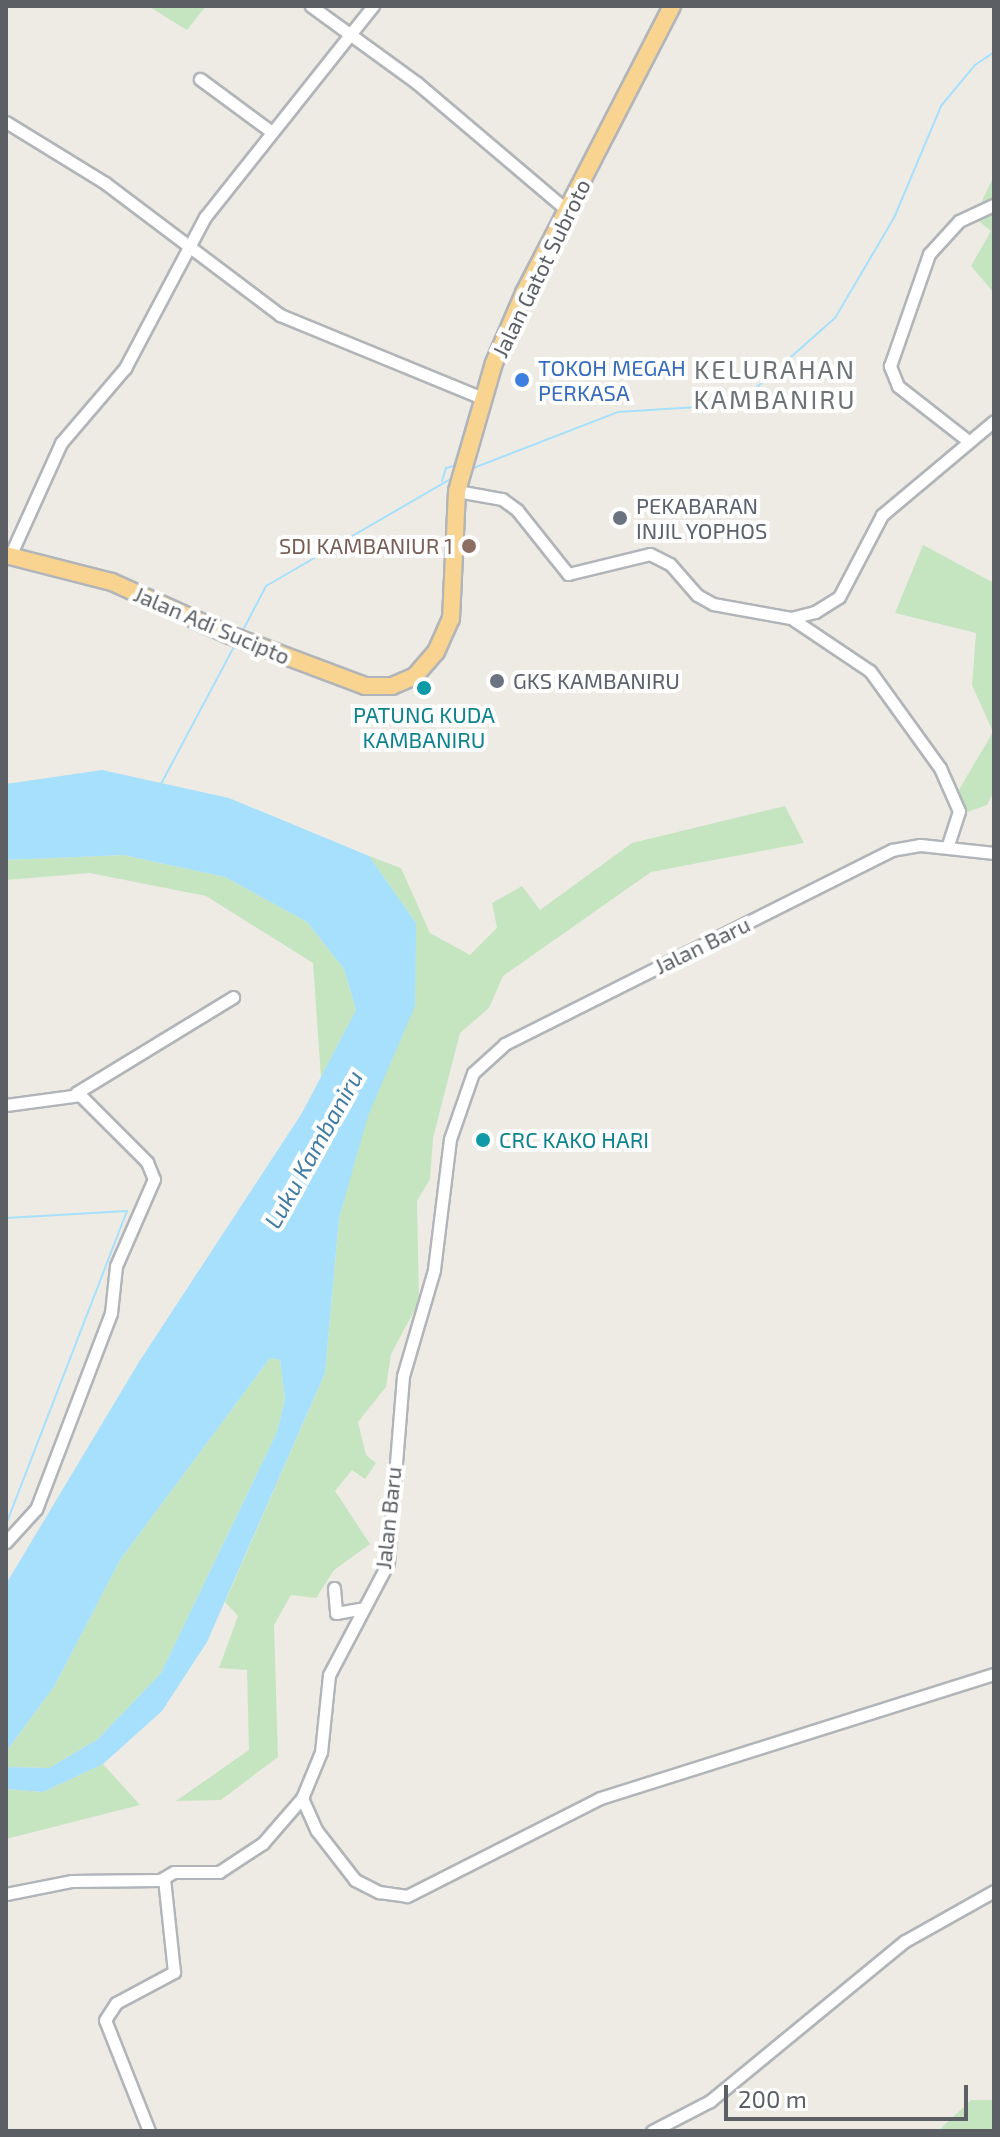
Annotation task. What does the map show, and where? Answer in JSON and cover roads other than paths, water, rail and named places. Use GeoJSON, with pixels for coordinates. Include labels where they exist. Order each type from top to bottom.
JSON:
{"type":"FeatureCollection","features":[{"type":"Feature","properties":{"kind":"highway","name":"Jalan Gatot Subroto"},"geometry":{"type":"LineString","coordinates":[[415,676],[436,652],[451,619],[458,488],[477,396],[562,207],[672,6]]}},
{"type":"Feature","properties":{"kind":"highway","name":"Jalan Adi Sucipto"},"geometry":{"type":"LineString","coordinates":[[8,555],[112,582],[233,637],[365,686],[392,686],[415,676]]}},
{"type":"Feature","properties":{"kind":"street"},"geometry":{"type":"LineString","coordinates":[[311,6],[352,34],[562,207]]}},
{"type":"Feature","properties":{"kind":"street"},"geometry":{"type":"LineString","coordinates":[[8,555],[61,443],[125,368],[187,249],[269,130],[373,6]]}},
{"type":"Feature","properties":{"kind":"street"},"geometry":{"type":"LineString","coordinates":[[200,79],[269,130]]}},
{"type":"Feature","properties":{"kind":"street"},"geometry":{"type":"LineString","coordinates":[[6,122],[105,183],[187,249],[295,323],[477,396]]}},
{"type":"Feature","properties":{"kind":"street"},"geometry":{"type":"LineString","coordinates":[[967,440],[898,386],[890,366],[929,254],[959,221],[994,205]]}},
{"type":"Feature","properties":{"kind":"street"},"geometry":{"type":"LineString","coordinates":[[791,618],[815,612],[839,597],[882,515],[967,440],[994,421]]}},
{"type":"Feature","properties":{"kind":"street"},"geometry":{"type":"LineString","coordinates":[[458,488],[502,499],[517,510],[568,574],[650,554],[670,564],[697,595],[713,604],[791,618],[870,671],[940,768],[959,811],[947,847]]}},
{"type":"Feature","properties":{"kind":"street","name":"Jalan Baru"},"geometry":{"type":"LineString","coordinates":[[6,1894],[71,1881],[164,1879],[174,1872],[224,1869],[263,1843],[302,1798],[321,1752],[329,1675],[388,1563],[403,1376],[434,1270],[450,1139],[473,1073],[505,1044],[863,863],[906,846],[994,853]]}},
{"type":"Feature","properties":{"kind":"street"},"geometry":{"type":"LineString","coordinates":[[6,1105],[76,1093],[233,997]]}},
{"type":"Feature","properties":{"kind":"street"},"geometry":{"type":"LineString","coordinates":[[6,1542],[34,1515],[111,1313],[116,1266],[154,1179],[151,1167],[76,1093]]}},
{"type":"Feature","properties":{"kind":"street"},"geometry":{"type":"LineString","coordinates":[[334,1588],[336,1613],[363,1608]]}},
{"type":"Feature","properties":{"kind":"street"},"geometry":{"type":"LineString","coordinates":[[302,1798],[317,1831],[355,1880],[379,1892],[407,1896],[600,1798],[662,1782],[867,1711],[994,1674]]}},
{"type":"Feature","properties":{"kind":"street"},"geometry":{"type":"LineString","coordinates":[[149,2131],[105,2020],[116,2003],[174,1972],[164,1879]]}},
{"type":"Feature","properties":{"kind":"street"},"geometry":{"type":"LineString","coordinates":[[652,2131],[710,2101],[905,1941],[994,1891]]}},
{"type":"Feature","properties":{"kind":"water","name":"Luku Kambaniru"},"geometry":{"type":"Polygon","coordinates":[[[102,770],[229,798],[369,856],[416,923],[415,1006],[368,1116],[339,1218],[325,1373],[207,1642],[162,1711],[103,1764],[43,1792],[6,1789],[6,1767],[49,1768],[98,1739],[161,1673],[277,1432],[285,1399],[280,1360],[270,1358],[120,1560],[55,1685],[6,1752],[6,1584],[139,1362],[302,1113],[356,1010],[344,969],[307,922],[225,877],[123,855],[6,860],[6,784],[102,770]]]}},
{"type":"Feature","properties":{"kind":"waterway"},"geometry":{"type":"LineString","coordinates":[[471,469],[618,412],[729,405],[757,387],[835,318],[894,218],[941,106],[975,65],[994,52]]}},
{"type":"Feature","properties":{"kind":"waterway"},"geometry":{"type":"LineString","coordinates":[[563,198],[606,116]]}},
{"type":"Feature","properties":{"kind":"waterway"},"geometry":{"type":"LineString","coordinates":[[476,391],[519,282],[558,208]]}},
{"type":"Feature","properties":{"kind":"waterway"},"geometry":{"type":"LineString","coordinates":[[442,481],[446,468],[454,466],[473,401]]}},
{"type":"Feature","properties":{"kind":"waterway"},"geometry":{"type":"LineString","coordinates":[[242,632],[266,586],[454,477]]}},
{"type":"Feature","properties":{"kind":"waterway"},"geometry":{"type":"LineString","coordinates":[[161,784],[235,645]]}},
{"type":"Feature","properties":{"kind":"waterway"},"geometry":{"type":"LineString","coordinates":[[6,1218],[127,1211],[6,1525]]}},
{"type":"Feature","properties":{"kind":"place","name":"TOKOH MEGAH PERKASA"},"geometry":{"type":"Point","coordinates":[522,380]}},
{"type":"Feature","properties":{"kind":"place","name":"PEKABARAN INJIL YOPHOS"},"geometry":{"type":"Point","coordinates":[620,518]}},
{"type":"Feature","properties":{"kind":"place","name":"SDI KAMBANIUR 1"},"geometry":{"type":"Point","coordinates":[469,546]}},
{"type":"Feature","properties":{"kind":"place","name":"GKS KAMBANIRU"},"geometry":{"type":"Point","coordinates":[497,681]}},
{"type":"Feature","properties":{"kind":"place","name":"PATUNG KUDA KAMBANIRU"},"geometry":{"type":"Point","coordinates":[424,688]}},
{"type":"Feature","properties":{"kind":"place","name":"CRC KAKO HARI"},"geometry":{"type":"Point","coordinates":[483,1140]}},
{"type":"Feature","properties":{"kind":"district","name":"KELURAHAN KAMBANIRU"},"geometry":{"type":"Point","coordinates":[775,384]}}]}
